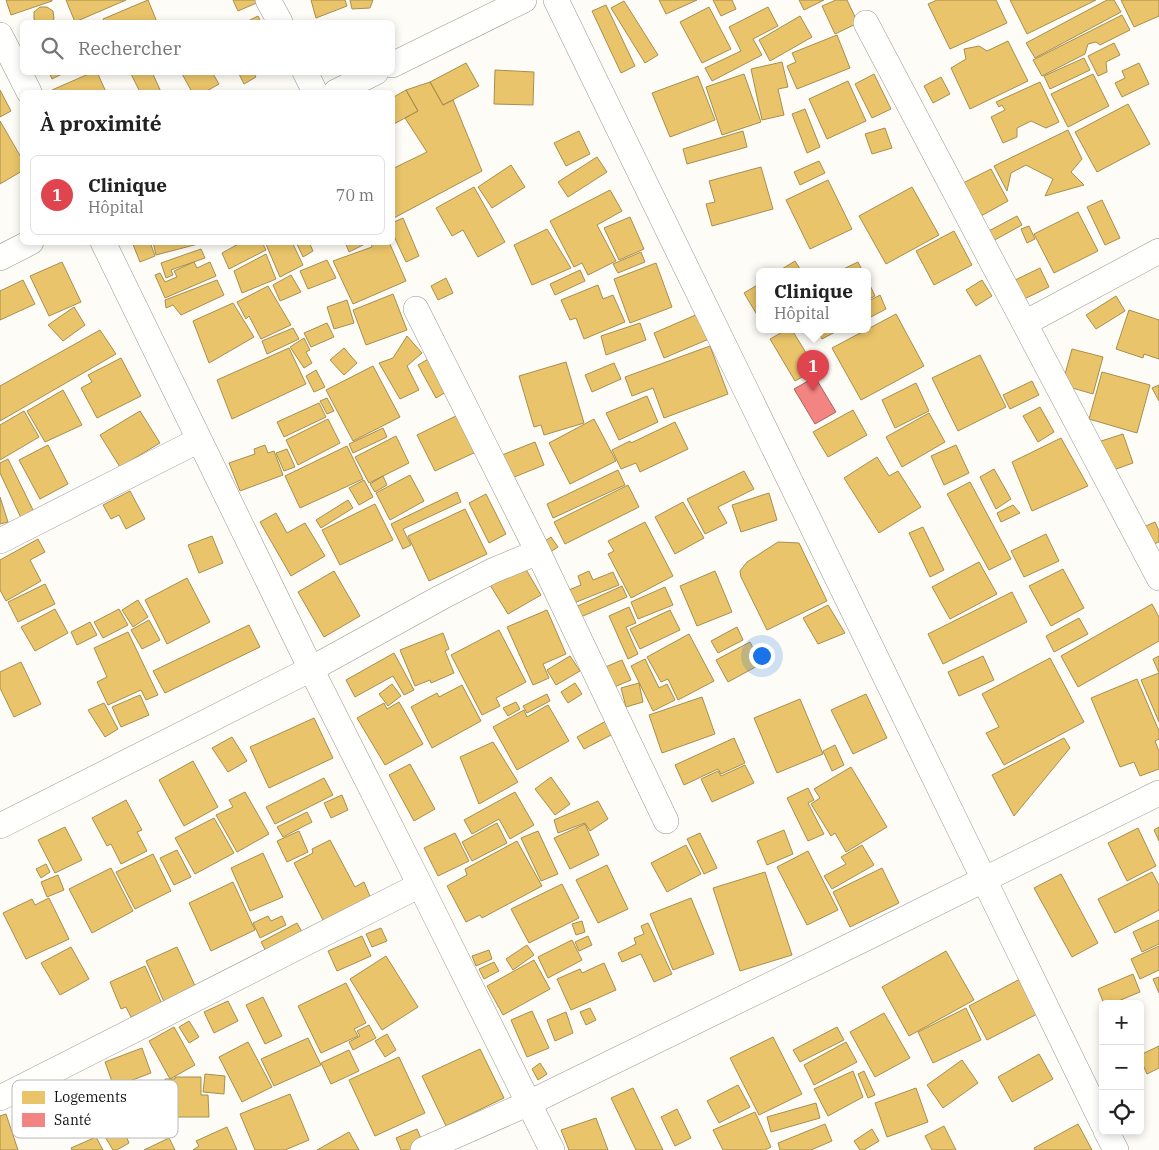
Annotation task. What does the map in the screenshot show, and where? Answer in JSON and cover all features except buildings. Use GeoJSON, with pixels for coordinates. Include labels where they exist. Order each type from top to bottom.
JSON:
{"type":"FeatureCollection","features":[{"type":"Feature","properties":{"kind":"street"},"geometry":{"type":"LineString","coordinates":[[268,0],[279,20]]}},
{"type":"Feature","properties":{"kind":"street"},"geometry":{"type":"LineString","coordinates":[[395,64],[524,0]]}},
{"type":"Feature","properties":{"kind":"street"},"geometry":{"type":"LineString","coordinates":[[556,0],[1099,1116]]}},
{"type":"Feature","properties":{"kind":"street"},"geometry":{"type":"LineString","coordinates":[[866,23],[1159,578]]}},
{"type":"Feature","properties":{"kind":"street"},"geometry":{"type":"LineString","coordinates":[[0,35],[20,74]]}},
{"type":"Feature","properties":{"kind":"street"},"geometry":{"type":"LineString","coordinates":[[20,75],[28,90]]}},
{"type":"Feature","properties":{"kind":"street"},"geometry":{"type":"LineString","coordinates":[[306,75],[314,90]]}},
{"type":"Feature","properties":{"kind":"street"},"geometry":{"type":"LineString","coordinates":[[340,90],[370,75]]}},
{"type":"Feature","properties":{"kind":"street"},"geometry":{"type":"LineString","coordinates":[[0,258],[25,245]]}},
{"type":"Feature","properties":{"kind":"street"},"geometry":{"type":"LineString","coordinates":[[104,245],[311,669],[552,1150]]}},
{"type":"Feature","properties":{"kind":"street"},"geometry":{"type":"LineString","coordinates":[[1025,323],[1159,251]]}},
{"type":"Feature","properties":{"kind":"street"},"geometry":{"type":"LineString","coordinates":[[416,309],[538,552],[666,821]]}},
{"type":"Feature","properties":{"kind":"street"},"geometry":{"type":"LineString","coordinates":[[0,541],[199,440]]}},
{"type":"Feature","properties":{"kind":"street"},"geometry":{"type":"LineString","coordinates":[[0,826],[311,669],[492,571],[538,552]]}},
{"type":"Feature","properties":{"kind":"street"},"geometry":{"type":"LineString","coordinates":[[423,1150],[529,1104],[1159,793]]}},
{"type":"Feature","properties":{"kind":"street"},"geometry":{"type":"LineString","coordinates":[[35,1080],[420,885]]}},
{"type":"Feature","properties":{"kind":"street"},"geometry":{"type":"LineString","coordinates":[[0,1098],[12,1092]]}},
{"type":"Feature","properties":{"kind":"street"},"geometry":{"type":"LineString","coordinates":[[1108,1135],[1116,1150]]}},
{"type":"Feature","properties":{"kind":"place","name":"Clinique"},"geometry":{"type":"Point","coordinates":[813,391]}}]}
